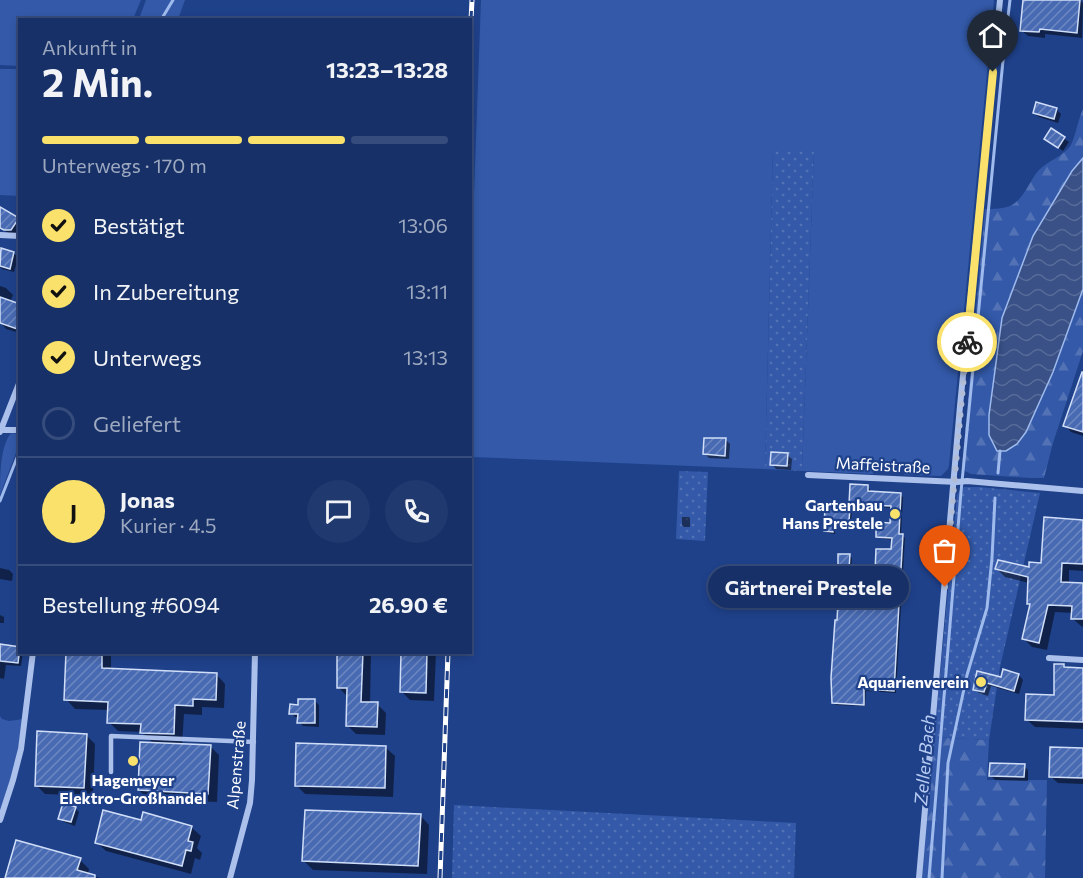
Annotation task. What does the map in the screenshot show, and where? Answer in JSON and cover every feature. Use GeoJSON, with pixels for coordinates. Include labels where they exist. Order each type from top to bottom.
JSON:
{"type":"FeatureCollection","features":[{"type":"Feature","properties":{"kind":"street"},"geometry":{"type":"LineString","coordinates":[[919,878],[1000,0]]}},
{"type":"Feature","properties":{"kind":"street"},"geometry":{"type":"LineString","coordinates":[[0,235],[18,236]]}},
{"type":"Feature","properties":{"kind":"street"},"geometry":{"type":"LineString","coordinates":[[18,386],[0,430],[18,430]]}},
{"type":"Feature","properties":{"kind":"street","name":"Maffeistraße"},"geometry":{"type":"LineString","coordinates":[[808,475],[967,481],[1083,491]]}},
{"type":"Feature","properties":{"kind":"street"},"geometry":{"type":"LineString","coordinates":[[0,820],[21,749],[33,654]]}},
{"type":"Feature","properties":{"kind":"street","name":"Alpenstraße"},"geometry":{"type":"LineString","coordinates":[[230,878],[249,803],[252,780],[255,654]]}},
{"type":"Feature","properties":{"kind":"street"},"geometry":{"type":"LineString","coordinates":[[1049,658],[1083,660]]}},
{"type":"Feature","properties":{"kind":"lane"},"geometry":{"type":"LineString","coordinates":[[111,772],[111,736],[254,742]]}},
{"type":"Feature","properties":{"kind":"green space"},"geometry":{"type":"Polygon","coordinates":[[[0,0],[141,0],[133,18],[18,18],[18,66],[0,65],[0,0]]]}},
{"type":"Feature","properties":{"kind":"green space"},"geometry":{"type":"Polygon","coordinates":[[[146,0],[185,0],[178,18],[139,18],[146,0]]]}},
{"type":"Feature","properties":{"kind":"green space"},"geometry":{"type":"Polygon","coordinates":[[[481,0],[994,0],[949,465],[941,476],[904,475],[904,467],[874,465],[873,474],[802,471],[814,149],[773,149],[765,469],[472,457],[472,249],[481,0]]]}},
{"type":"Feature","properties":{"kind":"green space"},"geometry":{"type":"Polygon","coordinates":[[[0,69],[18,69],[18,196],[0,195],[0,69]]]}},
{"type":"Feature","properties":{"kind":"green space"},"geometry":{"type":"Polygon","coordinates":[[[1083,109],[1083,158],[1072,171],[1033,236],[1002,318],[989,415],[989,435],[1026,432],[1053,372],[1083,289],[1083,351],[1044,478],[971,474],[962,467],[985,209],[1009,206],[1020,198],[1038,171],[1071,145],[1083,109]]]}},
{"type":"Feature","properties":{"kind":"green space"},"geometry":{"type":"Polygon","coordinates":[[[773,149],[814,149],[802,471],[765,469],[773,149]]]}},
{"type":"Feature","properties":{"kind":"green space"},"geometry":{"type":"Polygon","coordinates":[[[11,433],[18,434],[18,448],[0,495],[3,453],[11,433]]]}},
{"type":"Feature","properties":{"kind":"green space"},"geometry":{"type":"Polygon","coordinates":[[[679,471],[708,472],[705,541],[676,539],[679,471]]]}},
{"type":"Feature","properties":{"kind":"green space"},"geometry":{"type":"Polygon","coordinates":[[[964,487],[1040,493],[1000,667],[989,740],[934,737],[957,495],[964,487]]]}},
{"type":"Feature","properties":{"kind":"green space"},"geometry":{"type":"Polygon","coordinates":[[[0,716],[9,721],[23,719],[16,761],[0,812],[0,716]]]}},
{"type":"Feature","properties":{"kind":"green space"},"geometry":{"type":"Polygon","coordinates":[[[934,737],[989,740],[987,780],[1047,780],[1045,878],[921,878],[934,737]]]}},
{"type":"Feature","properties":{"kind":"green space"},"geometry":{"type":"Polygon","coordinates":[[[454,805],[796,823],[794,878],[452,878],[454,805]]]}},
{"type":"Feature","properties":{"kind":"water"},"geometry":{"type":"Polygon","coordinates":[[[1083,158],[1083,289],[1053,372],[1026,432],[1017,444],[1006,451],[997,451],[989,435],[989,415],[1002,318],[1033,236],[1072,171],[1083,158]]]}},
{"type":"Feature","properties":{"kind":"building"},"geometry":{"type":"Polygon","coordinates":[[[1023,0],[1080,0],[1077,33],[1040,29],[1039,32],[1020,31],[1023,0]]]}},
{"type":"Feature","properties":{"kind":"building"},"geometry":{"type":"Polygon","coordinates":[[[1036,102],[1057,108],[1054,119],[1033,113],[1036,102]]]}},
{"type":"Feature","properties":{"kind":"building"},"geometry":{"type":"Polygon","coordinates":[[[1051,128],[1065,137],[1058,148],[1044,139],[1051,128]]]}},
{"type":"Feature","properties":{"kind":"building"},"geometry":{"type":"Polygon","coordinates":[[[0,207],[18,220],[11,230],[0,228],[0,207]]]}},
{"type":"Feature","properties":{"kind":"building"},"geometry":{"type":"Polygon","coordinates":[[[1,248],[14,252],[10,269],[0,266],[1,248]]]}},
{"type":"Feature","properties":{"kind":"building"},"geometry":{"type":"Polygon","coordinates":[[[0,297],[18,303],[18,329],[0,323],[0,297]]]}},
{"type":"Feature","properties":{"kind":"building"},"geometry":{"type":"Polygon","coordinates":[[[1083,372],[1083,432],[1063,426],[1083,372]]]}},
{"type":"Feature","properties":{"kind":"building"},"geometry":{"type":"Polygon","coordinates":[[[704,438],[726,438],[725,456],[703,454],[704,438]]]}},
{"type":"Feature","properties":{"kind":"building"},"geometry":{"type":"Polygon","coordinates":[[[771,452],[788,453],[787,466],[770,465],[771,452]]]}},
{"type":"Feature","properties":{"kind":"building"},"geometry":{"type":"Polygon","coordinates":[[[850,484],[868,485],[868,491],[901,493],[899,534],[903,534],[894,691],[864,689],[864,705],[832,703],[831,678],[840,566],[838,566],[838,554],[850,554],[849,570],[875,572],[876,549],[891,549],[892,538],[876,537],[876,522],[890,523],[891,506],[850,507],[849,522],[833,522],[833,532],[824,531],[825,504],[849,505],[850,484]]]}},
{"type":"Feature","properties":{"kind":"building"},"geometry":{"type":"Polygon","coordinates":[[[1044,517],[1083,520],[1083,564],[1062,563],[1061,582],[1083,583],[1083,619],[1071,619],[1072,606],[1048,605],[1039,643],[1022,639],[1030,604],[1027,604],[1028,577],[995,569],[998,560],[1029,567],[1029,562],[1041,563],[1044,517]]]}},
{"type":"Feature","properties":{"kind":"building"},"geometry":{"type":"Polygon","coordinates":[[[0,644],[18,647],[18,663],[0,661],[0,644]]]}},
{"type":"Feature","properties":{"kind":"building"},"geometry":{"type":"Polygon","coordinates":[[[66,654],[102,654],[102,668],[217,673],[216,700],[193,699],[193,706],[175,705],[174,734],[140,733],[141,724],[107,723],[108,702],[64,700],[66,654]]]}},
{"type":"Feature","properties":{"kind":"building"},"geometry":{"type":"Polygon","coordinates":[[[337,654],[363,654],[361,702],[378,702],[377,727],[346,726],[347,688],[337,688],[337,654]]]}},
{"type":"Feature","properties":{"kind":"building"},"geometry":{"type":"Polygon","coordinates":[[[401,654],[427,654],[426,693],[400,692],[401,654]]]}},
{"type":"Feature","properties":{"kind":"building"},"geometry":{"type":"Polygon","coordinates":[[[1054,664],[1083,668],[1083,722],[1025,720],[1026,694],[1054,695],[1054,664]]]}},
{"type":"Feature","properties":{"kind":"building"},"geometry":{"type":"Polygon","coordinates":[[[1003,669],[1019,674],[1014,691],[987,683],[984,692],[973,690],[977,671],[1001,677],[1003,669]]]}},
{"type":"Feature","properties":{"kind":"building"},"geometry":{"type":"Polygon","coordinates":[[[298,699],[315,699],[315,723],[297,723],[298,714],[289,714],[290,704],[298,705],[298,699]]]}},
{"type":"Feature","properties":{"kind":"building"},"geometry":{"type":"Polygon","coordinates":[[[37,731],[87,734],[84,788],[35,786],[37,731]]]}},
{"type":"Feature","properties":{"kind":"building"},"geometry":{"type":"Polygon","coordinates":[[[140,742],[211,745],[208,794],[138,790],[140,742]]]}},
{"type":"Feature","properties":{"kind":"building"},"geometry":{"type":"Polygon","coordinates":[[[296,743],[386,746],[385,788],[295,786],[296,743]]]}},
{"type":"Feature","properties":{"kind":"building"},"geometry":{"type":"Polygon","coordinates":[[[1050,747],[1083,748],[1083,778],[1049,777],[1050,747]]]}},
{"type":"Feature","properties":{"kind":"building"},"geometry":{"type":"Polygon","coordinates":[[[990,763],[1025,764],[1024,777],[989,776],[990,763]]]}},
{"type":"Feature","properties":{"kind":"building"},"geometry":{"type":"Polygon","coordinates":[[[63,803],[76,807],[71,822],[58,819],[63,803]]]}},
{"type":"Feature","properties":{"kind":"building"},"geometry":{"type":"Polygon","coordinates":[[[103,810],[141,820],[143,812],[192,826],[188,841],[193,842],[191,851],[186,850],[182,866],[95,843],[103,810]]]}},
{"type":"Feature","properties":{"kind":"building"},"geometry":{"type":"Polygon","coordinates":[[[305,810],[421,814],[418,866],[302,861],[305,810]]]}},
{"type":"Feature","properties":{"kind":"building"},"geometry":{"type":"Polygon","coordinates":[[[16,840],[81,858],[77,870],[95,875],[95,878],[5,878],[16,840]]]}},
{"type":"Feature","properties":{"kind":"waterway"},"geometry":{"type":"LineString","coordinates":[[162,18],[173,0]]}},
{"type":"Feature","properties":{"kind":"waterway","name":"Zeller Bach"},"geometry":{"type":"LineString","coordinates":[[929,878],[961,492],[1010,0]]}},
{"type":"Feature","properties":{"kind":"waterway","name":"Zeller Bach"},"geometry":{"type":"LineString","coordinates":[[998,473],[1000,451]]}},
{"type":"Feature","properties":{"kind":"waterway"},"geometry":{"type":"LineString","coordinates":[[0,501],[18,455]]}},
{"type":"Feature","properties":{"kind":"waterway","name":"Zeller Bach"},"geometry":{"type":"LineString","coordinates":[[942,878],[948,763],[967,675],[987,608],[995,498]]}},
{"type":"Feature","properties":{"kind":"railway"},"geometry":{"type":"LineString","coordinates":[[471,18],[472,0]]}},
{"type":"Feature","properties":{"kind":"railway"},"geometry":{"type":"LineString","coordinates":[[440,878],[448,654]]}},
{"type":"Feature","properties":{"kind":"way so far"},"geometry":{"type":"LineString","coordinates":[[945,587],[967,342]]}},
{"type":"Feature","properties":{"kind":"place","name":"Gartenbau Hans Prestele"},"geometry":{"type":"Point","coordinates":[895,514]}},
{"type":"Feature","properties":{"kind":"place","name":"Gärtnerei Prestele"},"geometry":{"type":"Point","coordinates":[945,587]}},
{"type":"Feature","properties":{"kind":"place","name":"Aquarienverein"},"geometry":{"type":"Point","coordinates":[981,682]}},
{"type":"Feature","properties":{"kind":"place","name":"Hagemeyer Elektro-Großhandel"},"geometry":{"type":"Point","coordinates":[133,761]}},
{"type":"Feature","properties":{"kind":"route"},"geometry":{"type":"LineString","coordinates":[[967,342],[993,72]]}}]}
